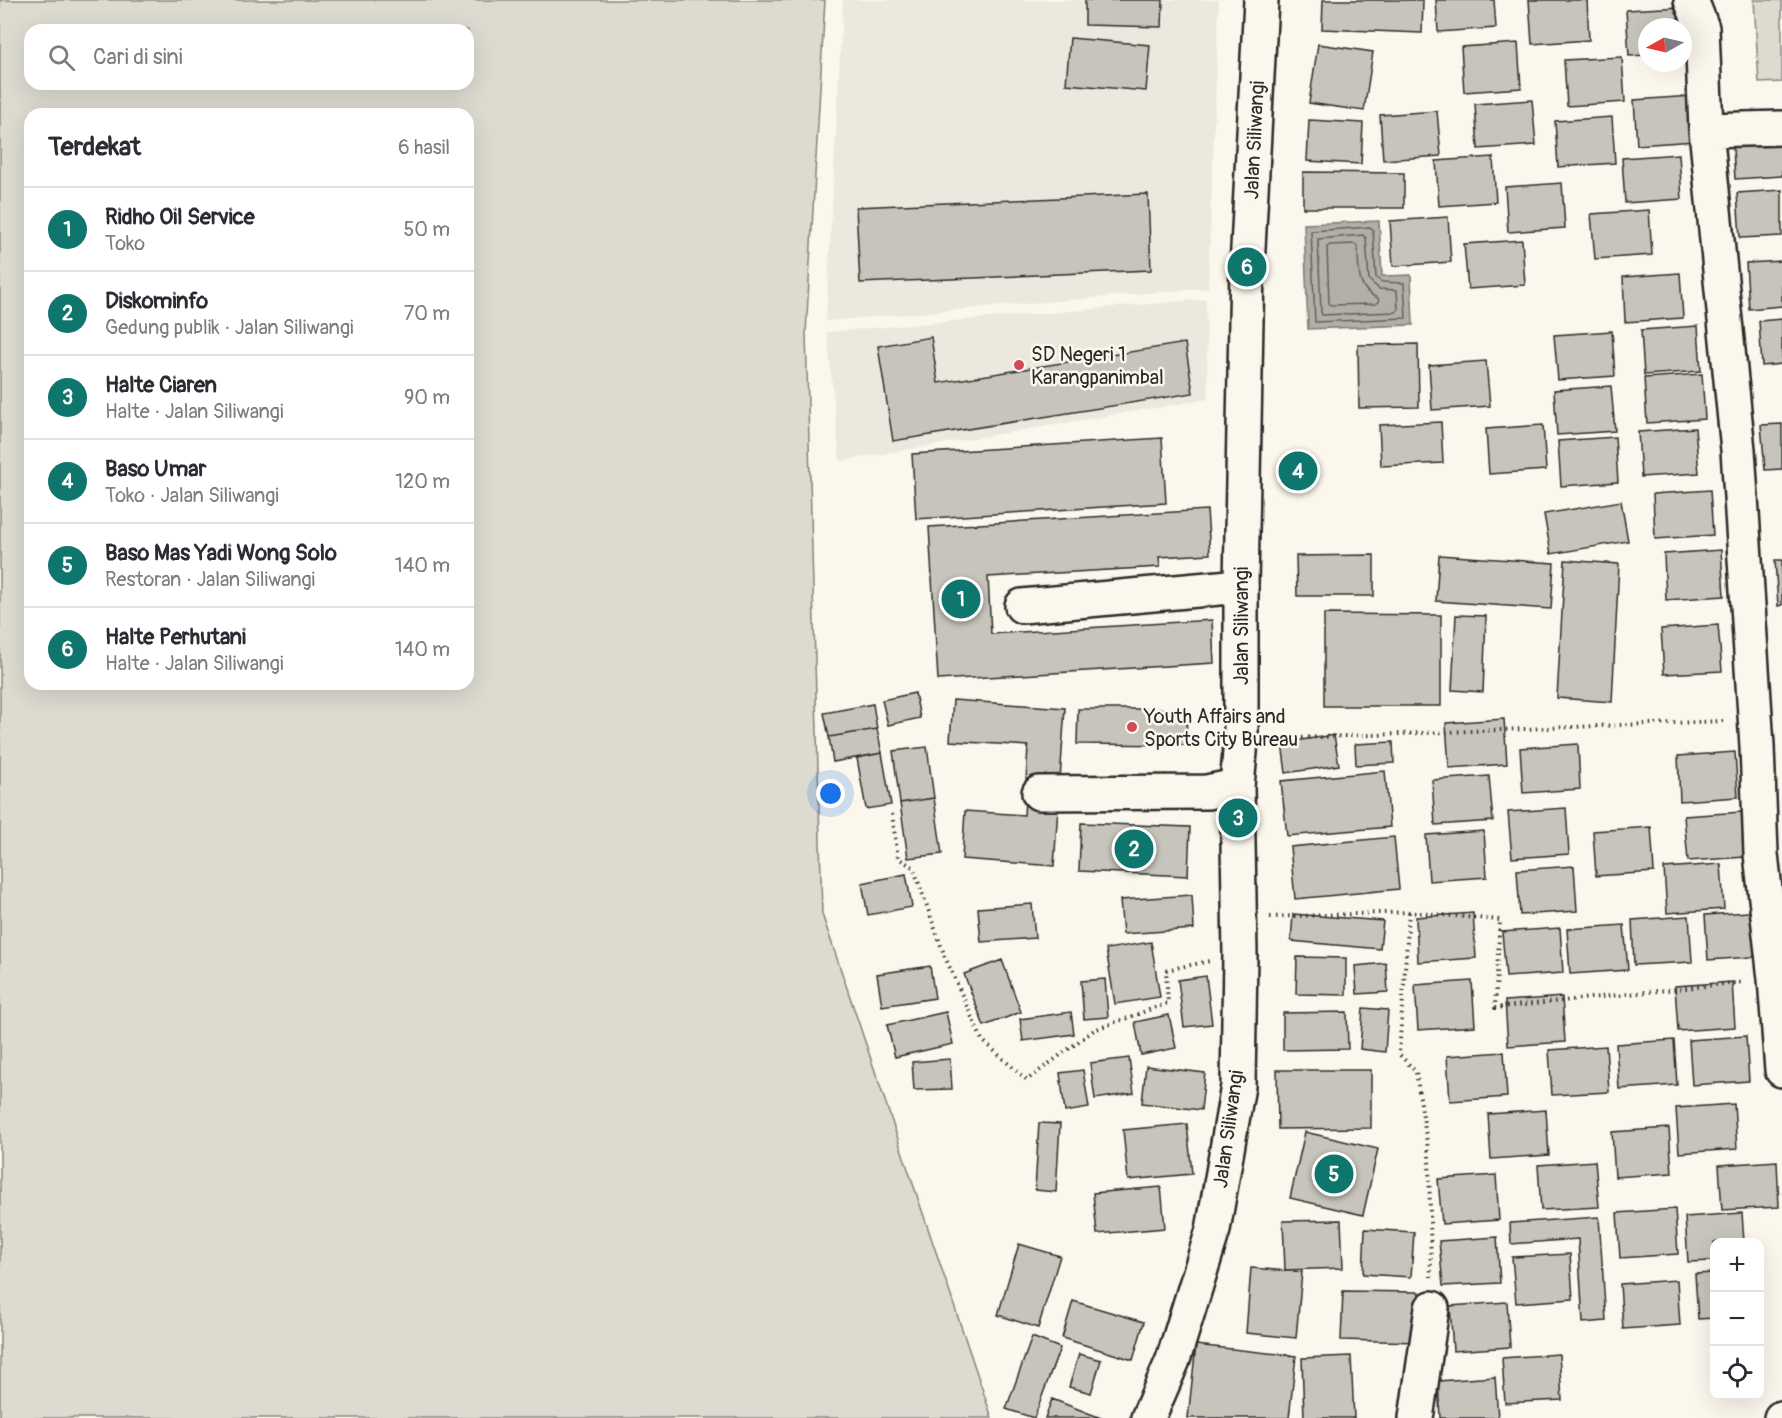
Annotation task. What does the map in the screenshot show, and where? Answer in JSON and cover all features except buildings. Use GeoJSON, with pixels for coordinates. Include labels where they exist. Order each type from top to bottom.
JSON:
{"type":"FeatureCollection","features":[{"type":"Feature","properties":{"kind":"main road","name":"Jalan Siliwangi"},"geometry":{"type":"LineString","coordinates":[[1148,1418],[1173,1360],[1213,1230],[1238,1086],[1240,955],[1237,786],[1241,741],[1241,586],[1247,267],[1261,0]]}},
{"type":"Feature","properties":{"kind":"main road"},"geometry":{"type":"LineString","coordinates":[[1691,0],[1702,28],[1706,130],[1738,450],[1757,746],[1761,854],[1775,979],[1782,1070]]}},
{"type":"Feature","properties":{"kind":"main road"},"geometry":{"type":"LineString","coordinates":[[1706,130],[1782,128]]}},
{"type":"Feature","properties":{"kind":"main road"},"geometry":{"type":"LineString","coordinates":[[1022,606],[1241,586]]}},
{"type":"Feature","properties":{"kind":"main road"},"geometry":{"type":"LineString","coordinates":[[1039,793],[1207,792],[1237,786]]}},
{"type":"Feature","properties":{"kind":"main road"},"geometry":{"type":"LineString","coordinates":[[1416,1418],[1432,1308]]}},
{"type":"Feature","properties":{"kind":"path"},"geometry":{"type":"LineString","coordinates":[[1241,741],[1754,720]]}},
{"type":"Feature","properties":{"kind":"path"},"geometry":{"type":"LineString","coordinates":[[892,814],[898,858],[914,867],[945,957],[982,1040],[1028,1080],[1094,1030],[1168,1003],[1166,970],[1240,955]]}},
{"type":"Feature","properties":{"kind":"path"},"geometry":{"type":"LineString","coordinates":[[1409,912],[1399,1054],[1416,1072],[1429,1155],[1432,1308]]}},
{"type":"Feature","properties":{"kind":"path"},"geometry":{"type":"LineString","coordinates":[[1239,918],[1409,912],[1500,920],[1496,1008],[1775,979]]}},
{"type":"Feature","properties":{"kind":"shaded area"},"geometry":{"type":"Polygon","coordinates":[[[0,0],[825,0],[806,333],[822,914],[992,1418],[0,1418],[0,0]]]}},
{"type":"Feature","properties":{"kind":"shaded area"},"geometry":{"type":"Polygon","coordinates":[[[843,0],[1219,0],[1208,288],[826,321],[843,0]]]}},
{"type":"Feature","properties":{"kind":"shaded area"},"geometry":{"type":"Polygon","coordinates":[[[1754,0],[1782,0],[1782,82],[1759,83],[1754,0]]]}},
{"type":"Feature","properties":{"kind":"shaded area","name":"SD Negeri 1 Karangpanimbal"},"geometry":{"type":"Polygon","coordinates":[[[1206,299],[1208,399],[840,461],[827,332],[1206,299]]]}},
{"type":"Feature","properties":{"kind":"water"},"geometry":{"type":"Polygon","coordinates":[[[1379,221],[1382,276],[1411,275],[1413,325],[1308,329],[1304,224],[1379,221]]]}},
{"type":"Feature","properties":{"kind":"place","name":"Halte Perhutani"},"geometry":{"type":"Point","coordinates":[1247,267]}},
{"type":"Feature","properties":{"kind":"place","name":"SD Negeri 1 Karangpanimbal"},"geometry":{"type":"Point","coordinates":[1019,365]}},
{"type":"Feature","properties":{"kind":"place","name":"Baso Umar"},"geometry":{"type":"Point","coordinates":[1298,471]}},
{"type":"Feature","properties":{"kind":"place","name":"Ridho Oil Service"},"geometry":{"type":"Point","coordinates":[961,599]}},
{"type":"Feature","properties":{"kind":"place","name":"Youth Affairs and Sports City Bureau"},"geometry":{"type":"Point","coordinates":[1132,727]}},
{"type":"Feature","properties":{"kind":"place","name":"Halte Ciaren"},"geometry":{"type":"Point","coordinates":[1238,818]}},
{"type":"Feature","properties":{"kind":"place","name":"Diskominfo"},"geometry":{"type":"Point","coordinates":[1134,849]}},
{"type":"Feature","properties":{"kind":"place","name":"Baso Mas Yadi Wong Solo"},"geometry":{"type":"Point","coordinates":[1334,1174]}}]}
